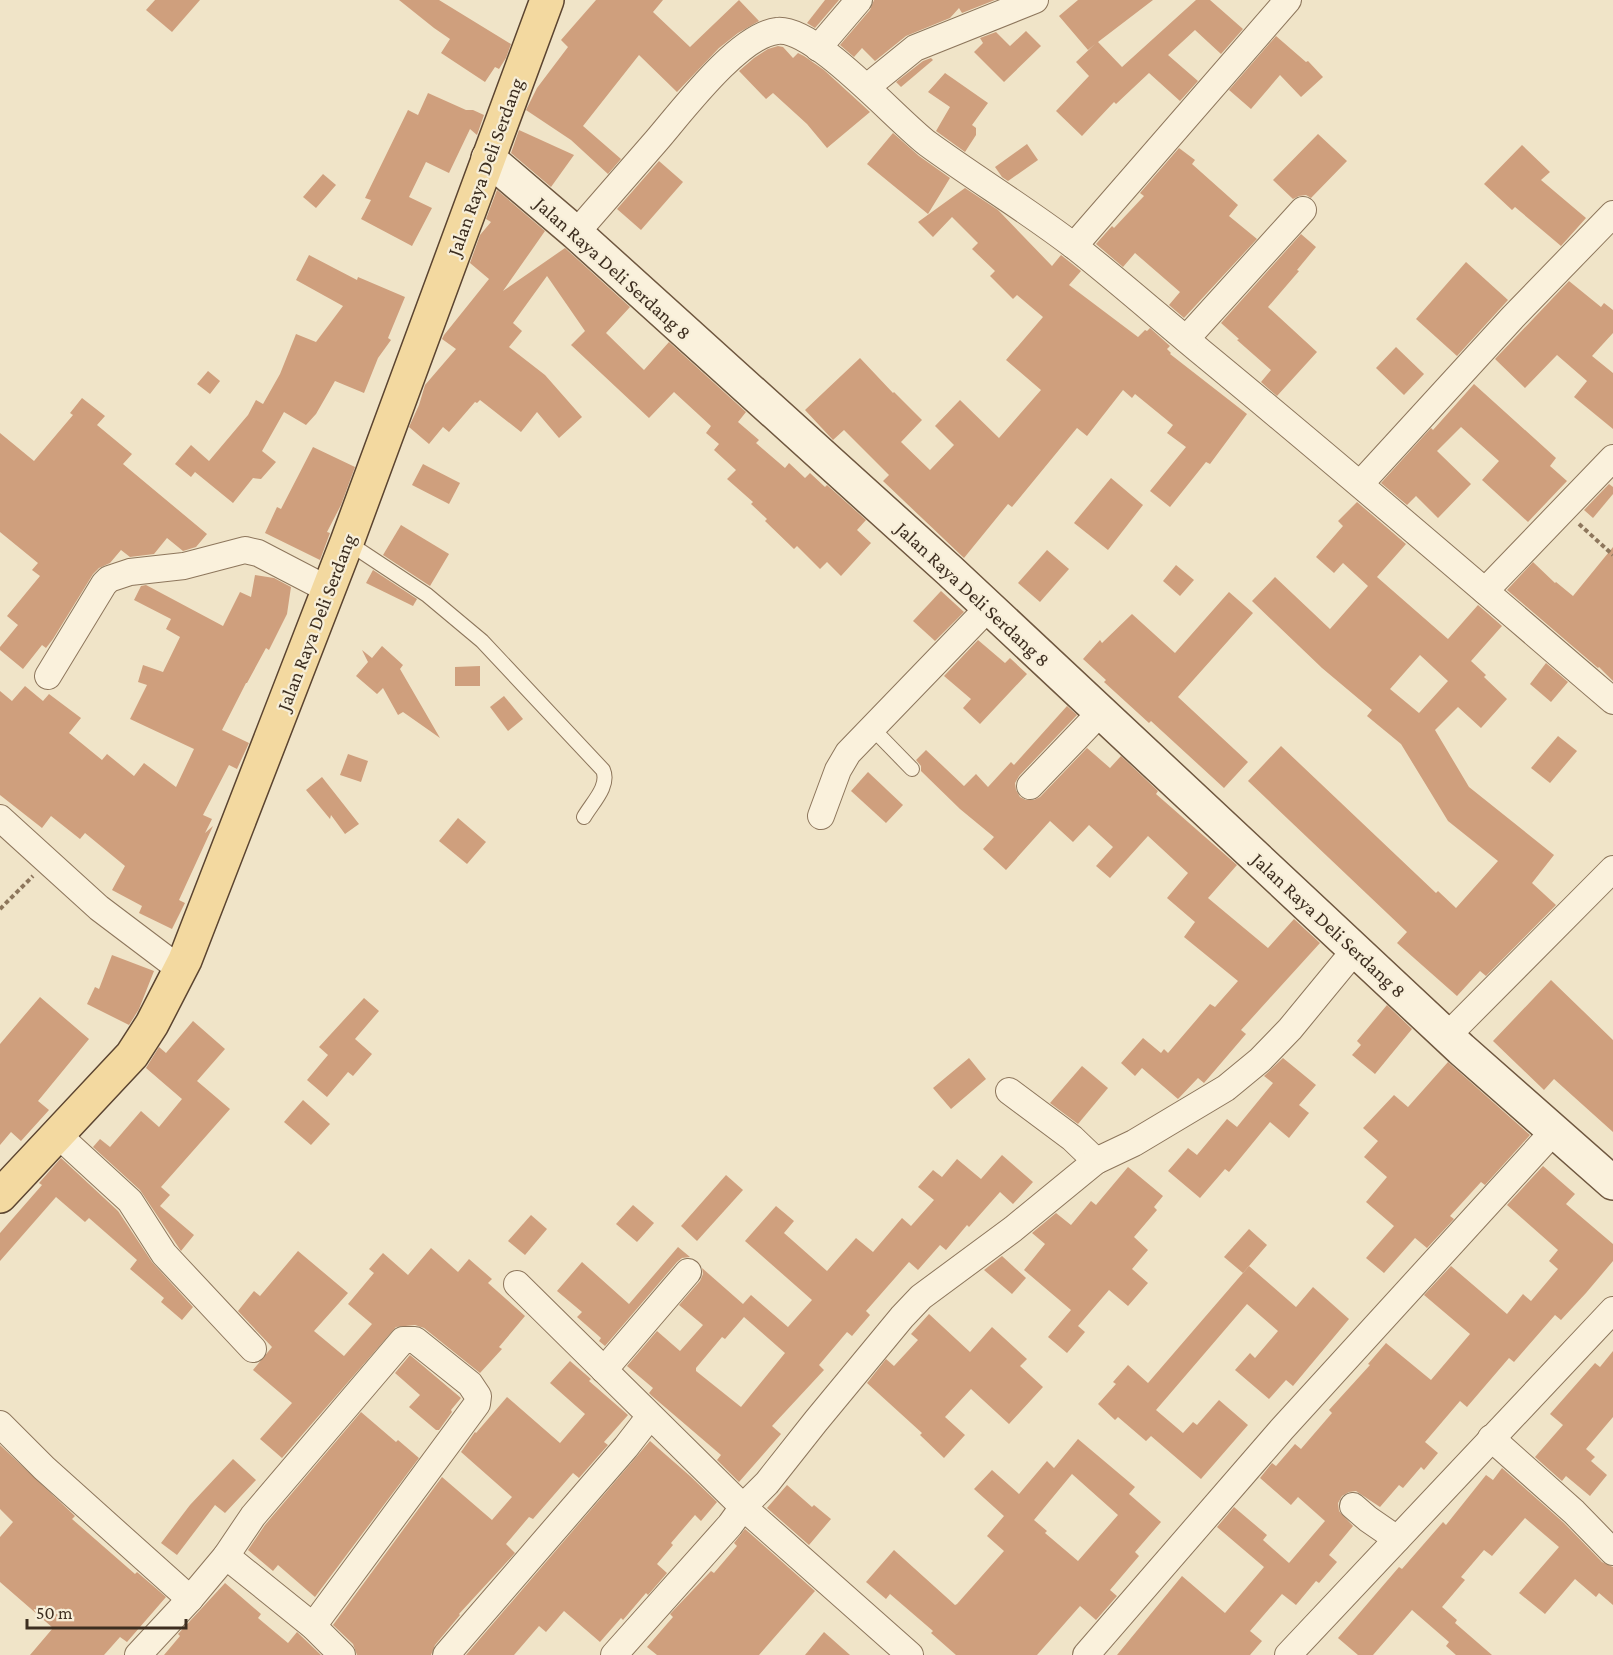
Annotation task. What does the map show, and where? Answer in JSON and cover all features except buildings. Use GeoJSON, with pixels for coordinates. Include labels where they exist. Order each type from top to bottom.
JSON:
{"type":"FeatureCollection","features":[{"type":"Feature","properties":{"kind":"main road","name":"Jalan Raya Deli Serdang"},"geometry":{"type":"LineString","coordinates":[[0,1196],[132,1055],[152,1024],[181,970],[329,590],[547,0]]}},
{"type":"Feature","properties":{"kind":"street"},"geometry":{"type":"LineString","coordinates":[[818,48],[859,0]]}},
{"type":"Feature","properties":{"kind":"street"},"geometry":{"type":"LineString","coordinates":[[867,87],[915,48],[1035,0]]}},
{"type":"Feature","properties":{"kind":"street"},"geometry":{"type":"LineString","coordinates":[[1074,246],[1288,0]]}},
{"type":"Feature","properties":{"kind":"street"},"geometry":{"type":"LineString","coordinates":[[576,233],[704,84],[729,60],[753,42],[770,33],[779,30],[789,31],[818,48],[867,87],[911,131],[1074,246],[1361,483],[1613,701]]}},
{"type":"Feature","properties":{"kind":"street","name":"Jalan Raya Deli Serdang 8"},"geometry":{"type":"LineString","coordinates":[[488,158],[576,233],[989,607],[1452,1041],[1613,1184]]}},
{"type":"Feature","properties":{"kind":"street"},"geometry":{"type":"LineString","coordinates":[[1186,339],[1303,210]]}},
{"type":"Feature","properties":{"kind":"street"},"geometry":{"type":"LineString","coordinates":[[1361,483],[1513,317],[1613,214]]}},
{"type":"Feature","properties":{"kind":"street"},"geometry":{"type":"LineString","coordinates":[[1485,591],[1613,458]]}},
{"type":"Feature","properties":{"kind":"street"},"geometry":{"type":"LineString","coordinates":[[48,676],[104,584],[109,579],[130,572],[184,566],[226,553],[250,550],[329,590]]}},
{"type":"Feature","properties":{"kind":"street"},"geometry":{"type":"LineString","coordinates":[[821,816],[848,753],[989,607]]}},
{"type":"Feature","properties":{"kind":"street"},"geometry":{"type":"LineString","coordinates":[[1030,786],[1100,713]]}},
{"type":"Feature","properties":{"kind":"street"},"geometry":{"type":"LineString","coordinates":[[0,818],[99,908],[181,970]]}},
{"type":"Feature","properties":{"kind":"street"},"geometry":{"type":"LineString","coordinates":[[1452,1041],[1613,869]]}},
{"type":"Feature","properties":{"kind":"street"},"geometry":{"type":"LineString","coordinates":[[614,1655],[730,1526],[743,1507],[767,1483],[830,1403],[921,1297],[1013,1229],[1096,1161],[1134,1143],[1226,1088],[1260,1060],[1290,1029],[1355,950]]}},
{"type":"Feature","properties":{"kind":"street"},"geometry":{"type":"LineString","coordinates":[[1009,1091],[1072,1138],[1096,1161]]}},
{"type":"Feature","properties":{"kind":"street"},"geometry":{"type":"LineString","coordinates":[[1086,1655],[1282,1429],[1554,1131]]}},
{"type":"Feature","properties":{"kind":"street"},"geometry":{"type":"LineString","coordinates":[[57,1134],[130,1201],[164,1254],[253,1349]]}},
{"type":"Feature","properties":{"kind":"street"},"geometry":{"type":"LineString","coordinates":[[604,1370],[688,1272]]}},
{"type":"Feature","properties":{"kind":"street"},"geometry":{"type":"LineString","coordinates":[[517,1284],[743,1507],[898,1651]]}},
{"type":"Feature","properties":{"kind":"street"},"geometry":{"type":"LineString","coordinates":[[1288,1655],[1613,1310]]}},
{"type":"Feature","properties":{"kind":"street"},"geometry":{"type":"LineString","coordinates":[[138,1655],[190,1599],[226,1556],[253,1516],[402,1340],[415,1340],[470,1384],[478,1396],[477,1404],[313,1626]]}},
{"type":"Feature","properties":{"kind":"street"},"geometry":{"type":"LineString","coordinates":[[446,1655],[626,1447],[650,1416]]}},
{"type":"Feature","properties":{"kind":"street"},"geometry":{"type":"LineString","coordinates":[[0,1424],[44,1468],[190,1599]]}},
{"type":"Feature","properties":{"kind":"street"},"geometry":{"type":"LineString","coordinates":[[1491,1438],[1574,1512],[1613,1552]]}},
{"type":"Feature","properties":{"kind":"street"},"geometry":{"type":"LineString","coordinates":[[1353,1506],[1397,1539]]}},
{"type":"Feature","properties":{"kind":"street"},"geometry":{"type":"LineString","coordinates":[[226,1556],[313,1626],[342,1655]]}},
{"type":"Feature","properties":{"kind":"lane"},"geometry":{"type":"LineString","coordinates":[[347,542],[427,595],[483,641],[603,770],[606,777],[604,785],[584,817]]}},
{"type":"Feature","properties":{"kind":"lane"},"geometry":{"type":"LineString","coordinates":[[871,728],[912,769]]}},
{"type":"Feature","properties":{"kind":"path"},"geometry":{"type":"LineString","coordinates":[[1563,509],[1613,555]]}},
{"type":"Feature","properties":{"kind":"path"},"geometry":{"type":"LineString","coordinates":[[0,909],[48,860]]}}]}
